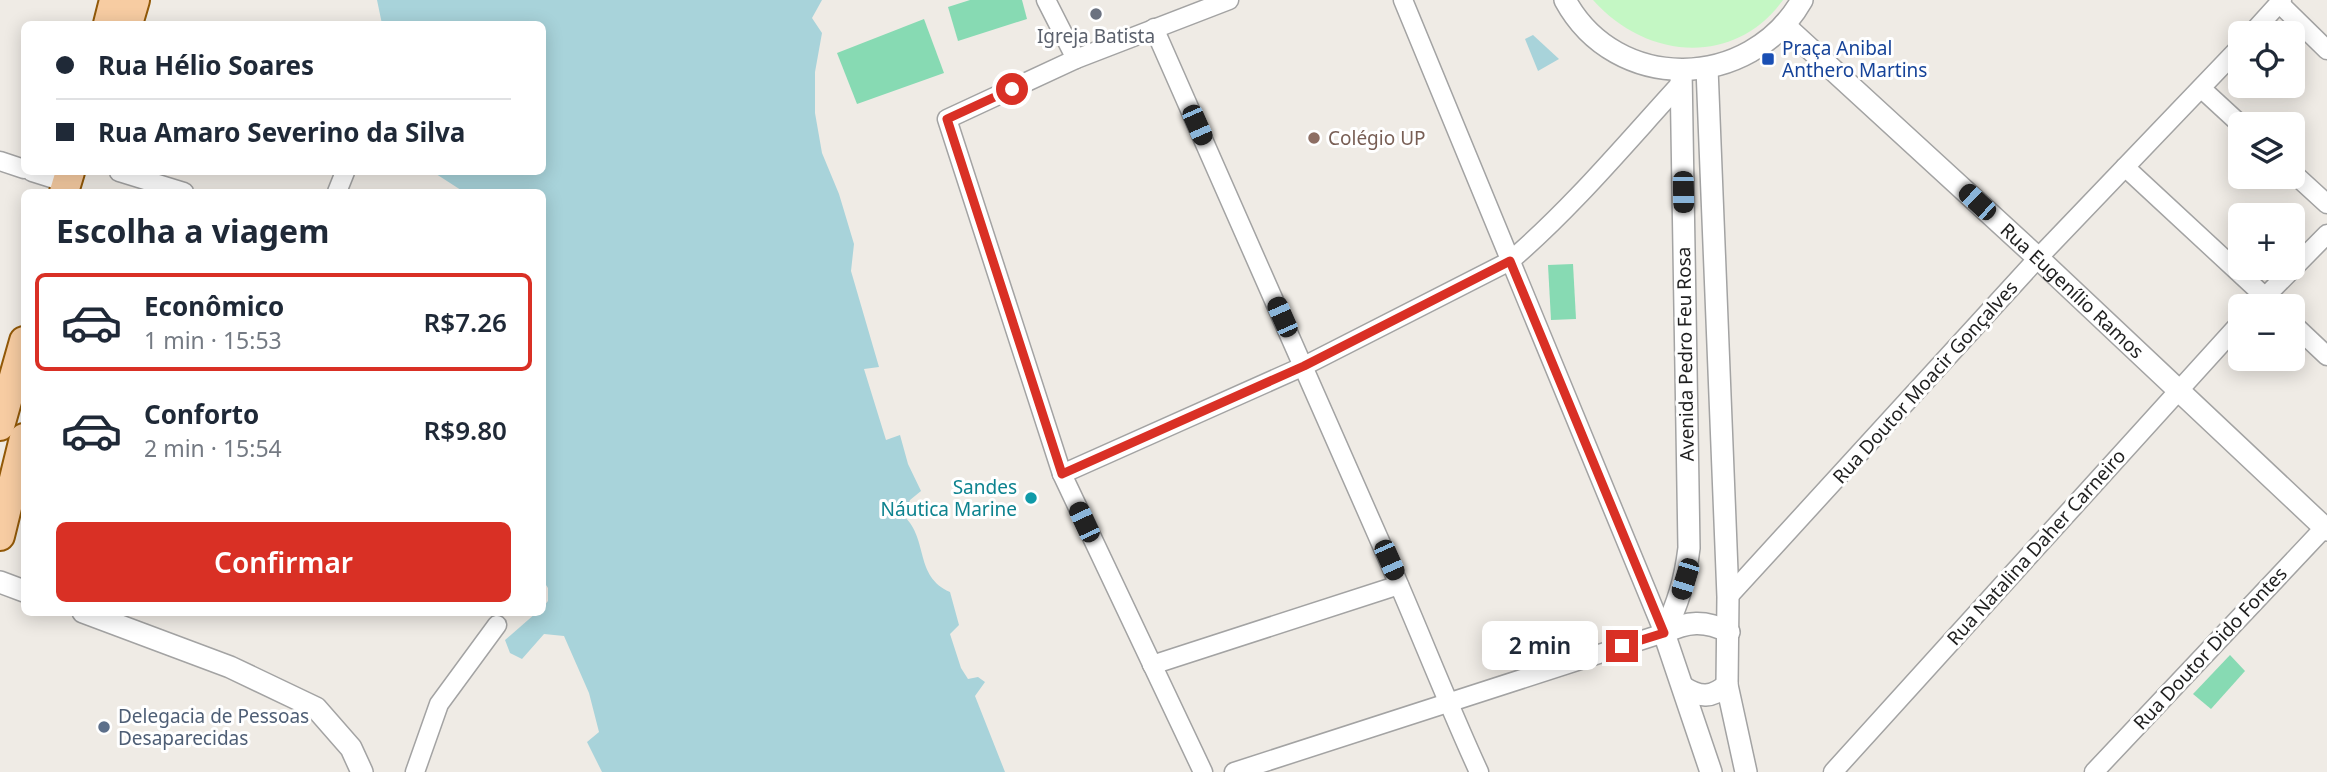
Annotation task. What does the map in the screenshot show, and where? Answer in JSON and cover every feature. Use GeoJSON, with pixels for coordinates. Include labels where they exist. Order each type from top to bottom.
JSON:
{"type":"FeatureCollection","features":[{"type":"Feature","properties":{"kind":"main road"},"geometry":{"type":"LineString","coordinates":[[109,21],[114,0]]}},
{"type":"Feature","properties":{"kind":"main road"},"geometry":{"type":"LineString","coordinates":[[129,21],[135,0]]}},
{"type":"Feature","properties":{"kind":"main road"},"geometry":{"type":"LineString","coordinates":[[0,426],[21,352]]}},
{"type":"Feature","properties":{"kind":"main road"},"geometry":{"type":"LineString","coordinates":[[0,534],[21,450]]}},
{"type":"Feature","properties":{"kind":"street"},"geometry":{"type":"LineString","coordinates":[[1046,0],[1076,59]]}},
{"type":"Feature","properties":{"kind":"street"},"geometry":{"type":"LineString","coordinates":[[1203,772],[1062,474],[947,119],[1076,59],[1229,0]]}},
{"type":"Feature","properties":{"kind":"street"},"geometry":{"type":"LineString","coordinates":[[1403,0],[1664,633],[1710,772]]}},
{"type":"Feature","properties":{"kind":"street"},"geometry":{"type":"LineString","coordinates":[[1565,0],[1582,25],[1614,51],[1681,76]]}},
{"type":"Feature","properties":{"kind":"street"},"geometry":{"type":"LineString","coordinates":[[1062,474],[1304,366],[1510,261],[1539,237],[1571,203],[1681,76],[1748,54],[1773,37],[1802,0]]}},
{"type":"Feature","properties":{"kind":"street"},"geometry":{"type":"LineString","coordinates":[[2263,21],[2280,2],[2327,50]]}},
{"type":"Feature","properties":{"kind":"street","name":"Rua Eugenílio Ramos"},"geometry":{"type":"LineString","coordinates":[[1784,25],[2326,528]]}},
{"type":"Feature","properties":{"kind":"street"},"geometry":{"type":"LineString","coordinates":[[1154,28],[1304,366],[1479,772]]}},
{"type":"Feature","properties":{"kind":"street","name":"Rua Doutor Moacir Gonçalves"},"geometry":{"type":"LineString","coordinates":[[1728,597],[2038,258],[2228,60]]}},
{"type":"Feature","properties":{"kind":"street","name":"Avenida Pedro Feu Rosa"},"geometry":{"type":"LineString","coordinates":[[1707,68],[1728,632]]}},
{"type":"Feature","properties":{"kind":"street","name":"Avenida Pedro Feu Rosa"},"geometry":{"type":"LineString","coordinates":[[1664,633],[1679,602],[1689,548],[1681,76]]}},
{"type":"Feature","properties":{"kind":"street"},"geometry":{"type":"LineString","coordinates":[[2202,89],[2228,113]]}},
{"type":"Feature","properties":{"kind":"street"},"geometry":{"type":"LineString","coordinates":[[0,161],[21,168]]}},
{"type":"Feature","properties":{"kind":"street"},"geometry":{"type":"LineString","coordinates":[[2125,167],[2256,294]]}},
{"type":"Feature","properties":{"kind":"street"},"geometry":{"type":"LineString","coordinates":[[45,175],[74,182]]}},
{"type":"Feature","properties":{"kind":"street"},"geometry":{"type":"LineString","coordinates":[[129,175],[174,189]]}},
{"type":"Feature","properties":{"kind":"street"},"geometry":{"type":"LineString","coordinates":[[2305,184],[2327,204]]}},
{"type":"Feature","properties":{"kind":"street"},"geometry":{"type":"LineString","coordinates":[[2273,294],[2327,234]]}},
{"type":"Feature","properties":{"kind":"street"},"geometry":{"type":"LineString","coordinates":[[2305,335],[2327,356]]}},
{"type":"Feature","properties":{"kind":"street","name":"Rua Natalina Daher Carneiro"},"geometry":{"type":"LineString","coordinates":[[1833,772],[2228,336]]}},
{"type":"Feature","properties":{"kind":"street","name":"Rua Doutor Dido Fontes"},"geometry":{"type":"LineString","coordinates":[[2094,772],[2326,528]]}},
{"type":"Feature","properties":{"kind":"street"},"geometry":{"type":"LineString","coordinates":[[0,582],[21,590]]}},
{"type":"Feature","properties":{"kind":"street"},"geometry":{"type":"LineString","coordinates":[[1152,665],[1399,584]]}},
{"type":"Feature","properties":{"kind":"street"},"geometry":{"type":"LineString","coordinates":[[94,616],[230,667],[316,708],[351,748],[362,772]]}},
{"type":"Feature","properties":{"kind":"street"},"geometry":{"type":"LineString","coordinates":[[1234,772],[1689,623],[1716,625],[1728,632],[1727,685],[1746,772]]}},
{"type":"Feature","properties":{"kind":"street"},"geometry":{"type":"LineString","coordinates":[[415,772],[439,704],[497,625]]}},
{"type":"Feature","properties":{"kind":"street"},"geometry":{"type":"LineString","coordinates":[[1683,687],[1693,694],[1705,696],[1717,693],[1727,685]]}},
{"type":"Feature","properties":{"kind":"green space"},"geometry":{"type":"Polygon","coordinates":[[[970,0],[1022,0],[1027,19],[958,41],[948,7],[970,0]]]}},
{"type":"Feature","properties":{"kind":"green space"},"geometry":{"type":"Polygon","coordinates":[[[1593,0],[1783,0],[1763,22],[1740,37],[1715,45],[1689,48],[1663,44],[1638,34],[1614,20],[1593,0]]]}},
{"type":"Feature","properties":{"kind":"green space"},"geometry":{"type":"Polygon","coordinates":[[[924,19],[944,73],[857,104],[837,53],[924,19]]]}},
{"type":"Feature","properties":{"kind":"green space"},"geometry":{"type":"Polygon","coordinates":[[[1573,264],[1576,319],[1551,320],[1548,265],[1573,264]]]}},
{"type":"Feature","properties":{"kind":"green space"},"geometry":{"type":"Polygon","coordinates":[[[2230,655],[2245,671],[2211,709],[2193,694],[2230,655]]]}},
{"type":"Feature","properties":{"kind":"water"},"geometry":{"type":"Polygon","coordinates":[[[377,0],[822,0],[812,18],[822,33],[815,72],[815,113],[822,153],[839,194],[854,244],[851,271],[879,367],[864,369],[886,440],[900,435],[908,464],[921,491],[910,500],[904,516],[917,536],[931,577],[950,592],[959,625],[950,634],[961,668],[968,679],[978,677],[985,682],[975,696],[1005,772],[602,772],[587,742],[599,732],[589,693],[564,636],[544,634],[522,659],[510,653],[505,640],[533,616],[546,616],[548,601],[546,189],[459,189],[438,175],[546,175],[546,21],[381,21],[377,0]]]}},
{"type":"Feature","properties":{"kind":"water"},"geometry":{"type":"Polygon","coordinates":[[[1533,35],[1559,59],[1538,71],[1525,39],[1533,35]]]}},
{"type":"Feature","properties":{"kind":"place","name":"Igreja Batista"},"geometry":{"type":"Point","coordinates":[1096,14]}},
{"type":"Feature","properties":{"kind":"place","name":"Praça Anibal Anthero Martins"},"geometry":{"type":"Point","coordinates":[1768,59]}},
{"type":"Feature","properties":{"kind":"place","name":"Colégio UP"},"geometry":{"type":"Point","coordinates":[1314,138]}},
{"type":"Feature","properties":{"kind":"place","name":"Sandes Náutica Marine"},"geometry":{"type":"Point","coordinates":[1031,498]}},
{"type":"Feature","properties":{"kind":"place","name":"Delegacia de Pessoas Desaparecidas"},"geometry":{"type":"Point","coordinates":[104,727]}},
{"type":"Feature","properties":{"kind":"route"},"geometry":{"type":"LineString","coordinates":[[1012,89],[947,119],[1062,474],[1304,366],[1510,261],[1664,633],[1622,646]]}}]}
